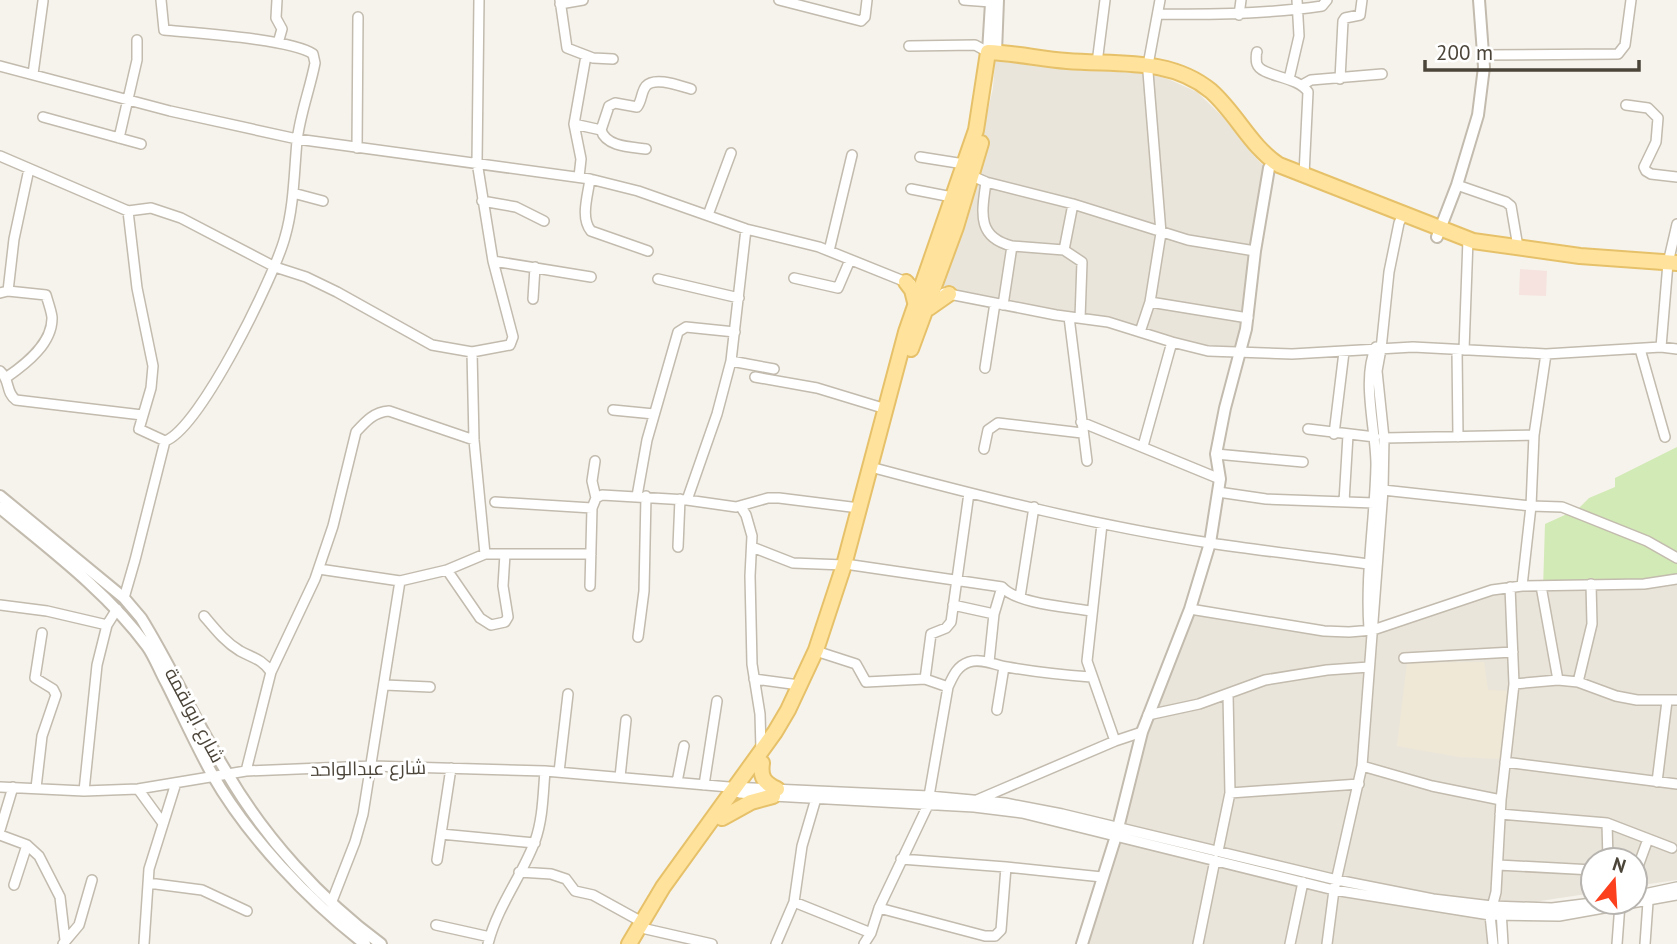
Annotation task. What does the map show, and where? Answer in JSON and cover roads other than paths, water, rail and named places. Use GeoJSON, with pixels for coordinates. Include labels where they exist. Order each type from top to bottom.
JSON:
{"type":"FeatureCollection","features":[{"type":"Feature","properties":{"kind":"main road"},"geometry":{"type":"LineString","coordinates":[[992,56],[1097,63],[1184,76],[1209,90],[1230,112],[1271,165],[1401,219],[1467,243],[1672,267]]}},
{"type":"Feature","properties":{"kind":"main road"},"geometry":{"type":"LineString","coordinates":[[992,56],[1148,69]]}},
{"type":"Feature","properties":{"kind":"main road"},"geometry":{"type":"LineString","coordinates":[[722,818],[775,792],[761,776],[762,757],[816,650],[848,565],[859,508],[886,409],[921,309],[935,291],[968,170],[992,56]]}},
{"type":"Feature","properties":{"kind":"main road"},"geometry":{"type":"LineString","coordinates":[[1271,165],[1304,175],[1401,219]]}},
{"type":"Feature","properties":{"kind":"main road"},"geometry":{"type":"LineString","coordinates":[[921,309],[937,300],[935,291],[952,197],[968,170]]}},
{"type":"Feature","properties":{"kind":"main road"},"geometry":{"type":"LineString","coordinates":[[1467,243],[1672,267]]}},
{"type":"Feature","properties":{"kind":"main road"},"geometry":{"type":"LineString","coordinates":[[637,944],[663,887],[762,757],[799,701],[822,653],[878,469],[921,309],[906,282]]}},
{"type":"Feature","properties":{"kind":"main road"},"geometry":{"type":"LineString","coordinates":[[629,944],[722,818],[737,788]]}},
{"type":"Feature","properties":{"kind":"street"},"geometry":{"type":"LineString","coordinates":[[124,598],[165,441],[177,434],[218,377],[275,267],[285,236],[293,193],[297,139],[305,98],[312,80],[314,58],[313,54],[305,49],[278,43],[164,30],[161,0]]}},
{"type":"Feature","properties":{"kind":"street"},"geometry":{"type":"LineString","coordinates":[[277,0],[276,18],[282,29],[278,43]]}},
{"type":"Feature","properties":{"kind":"street"},"geometry":{"type":"LineString","coordinates":[[0,165],[0,156],[128,211],[150,208],[181,218],[275,267],[306,277],[337,292],[432,345],[472,352],[510,345],[513,340],[493,261],[477,162],[479,0]]}},
{"type":"Feature","properties":{"kind":"street"},"geometry":{"type":"LineString","coordinates":[[583,0],[560,2],[566,48],[586,56],[613,59]]}},
{"type":"Feature","properties":{"kind":"street"},"geometry":{"type":"LineString","coordinates":[[778,3],[861,21],[865,17],[867,0]]}},
{"type":"Feature","properties":{"kind":"street"},"geometry":{"type":"LineString","coordinates":[[964,0],[993,1],[992,56]]}},
{"type":"Feature","properties":{"kind":"street"},"geometry":{"type":"LineString","coordinates":[[1097,63],[1105,0]]}},
{"type":"Feature","properties":{"kind":"street"},"geometry":{"type":"LineString","coordinates":[[1140,332],[1150,302],[1161,233],[1148,69],[1160,0]]}},
{"type":"Feature","properties":{"kind":"street"},"geometry":{"type":"LineString","coordinates":[[1239,15],[1241,0]]}},
{"type":"Feature","properties":{"kind":"street"},"geometry":{"type":"LineString","coordinates":[[1289,79],[1299,36],[1297,0]]}},
{"type":"Feature","properties":{"kind":"street"},"geometry":{"type":"LineString","coordinates":[[1158,14],[1239,15],[1322,6],[1327,0]]}},
{"type":"Feature","properties":{"kind":"street"},"geometry":{"type":"LineString","coordinates":[[1340,79],[1343,21],[1345,18],[1359,17],[1362,0]]}},
{"type":"Feature","properties":{"kind":"street"},"geometry":{"type":"LineString","coordinates":[[1439,233],[1478,115],[1483,55],[1479,0]]}},
{"type":"Feature","properties":{"kind":"street"},"geometry":{"type":"LineString","coordinates":[[1483,55],[1618,54],[1625,46],[1631,0]]}},
{"type":"Feature","properties":{"kind":"street"},"geometry":{"type":"LineString","coordinates":[[33,74],[43,1]]}},
{"type":"Feature","properties":{"kind":"street"},"geometry":{"type":"LineString","coordinates":[[357,148],[358,17]]}},
{"type":"Feature","properties":{"kind":"street"},"geometry":{"type":"LineString","coordinates":[[119,138],[137,60],[137,40]]}},
{"type":"Feature","properties":{"kind":"street"},"geometry":{"type":"LineString","coordinates":[[909,46],[975,45],[992,56]]}},
{"type":"Feature","properties":{"kind":"street"},"geometry":{"type":"LineString","coordinates":[[1256,52],[1256,62],[1260,69],[1302,85],[1308,92],[1304,175]]}},
{"type":"Feature","properties":{"kind":"street"},"geometry":{"type":"LineString","coordinates":[[579,177],[581,159],[574,124],[586,56]]}},
{"type":"Feature","properties":{"kind":"street"},"geometry":{"type":"LineString","coordinates":[[0,66],[129,100],[297,139],[590,179],[638,191],[746,229],[829,251],[935,291],[1108,322],[1209,351],[1344,352],[1413,347],[1546,354],[1661,347],[1677,349]]}},
{"type":"Feature","properties":{"kind":"street"},"geometry":{"type":"LineString","coordinates":[[1302,85],[1311,80],[1382,75]]}},
{"type":"Feature","properties":{"kind":"street"},"geometry":{"type":"LineString","coordinates":[[646,149],[606,140],[601,130],[608,106],[615,103],[637,107],[649,83],[657,82],[691,89]]}},
{"type":"Feature","properties":{"kind":"street"},"geometry":{"type":"LineString","coordinates":[[1626,105],[1651,110],[1658,118],[1656,142],[1644,167],[1646,171],[1677,177]]}},
{"type":"Feature","properties":{"kind":"street"},"geometry":{"type":"LineString","coordinates":[[43,117],[141,144]]}},
{"type":"Feature","properties":{"kind":"street"},"geometry":{"type":"LineString","coordinates":[[574,124],[601,130]]}},
{"type":"Feature","properties":{"kind":"street"},"geometry":{"type":"LineString","coordinates":[[708,215],[731,153]]}},
{"type":"Feature","properties":{"kind":"street"},"geometry":{"type":"LineString","coordinates":[[829,251],[852,155]]}},
{"type":"Feature","properties":{"kind":"street"},"geometry":{"type":"LineString","coordinates":[[920,157],[968,170],[986,182],[1073,204],[1161,233],[1216,246],[1255,251]]}},
{"type":"Feature","properties":{"kind":"street"},"geometry":{"type":"LineString","coordinates":[[1085,943],[1142,732],[1190,608],[1210,543],[1220,479],[1216,454],[1248,318],[1255,251],[1271,165]]}},
{"type":"Feature","properties":{"kind":"street"},"geometry":{"type":"LineString","coordinates":[[29,169],[4,292],[46,295],[52,318],[49,333],[27,364],[4,374],[10,394],[16,400],[142,415]]}},
{"type":"Feature","properties":{"kind":"street"},"geometry":{"type":"LineString","coordinates":[[590,179],[585,216],[588,227],[592,231],[648,251]]}},
{"type":"Feature","properties":{"kind":"street"},"geometry":{"type":"LineString","coordinates":[[986,182],[983,202],[987,233],[994,241],[1012,246],[1064,250],[1082,262],[1074,317],[1081,422],[1087,461]]}},
{"type":"Feature","properties":{"kind":"street"},"geometry":{"type":"LineString","coordinates":[[1457,185],[1511,206],[1518,247]]}},
{"type":"Feature","properties":{"kind":"street"},"geometry":{"type":"LineString","coordinates":[[911,189],[952,197]]}},
{"type":"Feature","properties":{"kind":"street"},"geometry":{"type":"LineString","coordinates":[[293,193],[323,201]]}},
{"type":"Feature","properties":{"kind":"street"},"geometry":{"type":"LineString","coordinates":[[482,201],[516,207],[544,221]]}},
{"type":"Feature","properties":{"kind":"street"},"geometry":{"type":"LineString","coordinates":[[1064,250],[1073,204]]}},
{"type":"Feature","properties":{"kind":"street"},"geometry":{"type":"LineString","coordinates":[[128,211],[137,288],[153,358],[151,388],[139,429],[165,441]]}},
{"type":"Feature","properties":{"kind":"street"},"geometry":{"type":"LineString","coordinates":[[1327,944],[1335,885],[1362,766],[1384,490],[1380,437],[1369,379],[1381,336],[1389,272],[1401,219]]}},
{"type":"Feature","properties":{"kind":"street"},"geometry":{"type":"LineString","coordinates":[[1661,347],[1677,224]]}},
{"type":"Feature","properties":{"kind":"street"},"geometry":{"type":"LineString","coordinates":[[678,547],[684,499],[717,414],[731,360],[746,229]]}},
{"type":"Feature","properties":{"kind":"street"},"geometry":{"type":"LineString","coordinates":[[1458,436],[1467,243]]}},
{"type":"Feature","properties":{"kind":"street"},"geometry":{"type":"LineString","coordinates":[[985,368],[1012,246]]}},
{"type":"Feature","properties":{"kind":"street"},"geometry":{"type":"LineString","coordinates":[[794,278],[838,288],[850,260]]}},
{"type":"Feature","properties":{"kind":"street"},"geometry":{"type":"LineString","coordinates":[[493,261],[591,277]]}},
{"type":"Feature","properties":{"kind":"street"},"geometry":{"type":"LineString","coordinates":[[533,299],[535,267]]}},
{"type":"Feature","properties":{"kind":"street"},"geometry":{"type":"LineString","coordinates":[[658,279],[739,298]]}},
{"type":"Feature","properties":{"kind":"street"},"geometry":{"type":"LineString","coordinates":[[1150,302],[1248,318]]}},
{"type":"Feature","properties":{"kind":"street"},"geometry":{"type":"LineString","coordinates":[[638,637],[644,591],[641,496],[654,414],[680,329],[708,328],[735,332]]}},
{"type":"Feature","properties":{"kind":"street"},"geometry":{"type":"LineString","coordinates":[[1143,446],[1172,342]]}},
{"type":"Feature","properties":{"kind":"street"},"geometry":{"type":"LineString","coordinates":[[1640,349],[1665,437]]}},
{"type":"Feature","properties":{"kind":"street"},"geometry":{"type":"LineString","coordinates":[[472,352],[474,440],[485,554]]}},
{"type":"Feature","properties":{"kind":"street"},"geometry":{"type":"LineString","coordinates":[[1334,434],[1344,352]]}},
{"type":"Feature","properties":{"kind":"street"},"geometry":{"type":"LineString","coordinates":[[1522,586],[1531,506],[1534,435],[1546,354]]}},
{"type":"Feature","properties":{"kind":"street"},"geometry":{"type":"LineString","coordinates":[[731,360],[775,369]]}},
{"type":"Feature","properties":{"kind":"street"},"geometry":{"type":"LineString","coordinates":[[755,377],[817,388],[886,409]]}},
{"type":"Feature","properties":{"kind":"street"},"geometry":{"type":"LineString","coordinates":[[613,410],[654,414]]}},
{"type":"Feature","properties":{"kind":"street"},"geometry":{"type":"LineString","coordinates":[[246,771],[271,672],[319,569],[333,526],[356,432],[366,420],[379,412],[389,411],[474,440]]}},
{"type":"Feature","properties":{"kind":"street"},"geometry":{"type":"LineString","coordinates":[[1081,422],[1220,479]]}},
{"type":"Feature","properties":{"kind":"street"},"geometry":{"type":"LineString","coordinates":[[984,449],[988,430],[998,423],[1082,433]]}},
{"type":"Feature","properties":{"kind":"street"},"geometry":{"type":"LineString","coordinates":[[1308,429],[1380,437],[1534,435]]}},
{"type":"Feature","properties":{"kind":"street"},"geometry":{"type":"LineString","coordinates":[[1344,502],[1348,435]]}},
{"type":"Feature","properties":{"kind":"street"},"geometry":{"type":"LineString","coordinates":[[1371,633],[1369,564],[1380,437]]}},
{"type":"Feature","properties":{"kind":"street"},"geometry":{"type":"LineString","coordinates":[[1216,454],[1303,462]]}},
{"type":"Feature","properties":{"kind":"street"},"geometry":{"type":"LineString","coordinates":[[590,586],[592,508],[596,498],[592,481],[595,460]]}},
{"type":"Feature","properties":{"kind":"street"},"geometry":{"type":"LineString","coordinates":[[878,469],[1102,524],[1210,543],[1369,564]]}},
{"type":"Feature","properties":{"kind":"street"},"geometry":{"type":"LineString","coordinates":[[1384,490],[1562,507],[1647,541],[1677,558]]}},
{"type":"Feature","properties":{"kind":"street"},"geometry":{"type":"LineString","coordinates":[[1218,492],[1266,499],[1374,503]]}},
{"type":"Feature","properties":{"kind":"street"},"geometry":{"type":"LineString","coordinates":[[925,679],[931,634],[950,624],[969,493]]}},
{"type":"Feature","properties":{"kind":"street"},"geometry":{"type":"LineString","coordinates":[[596,498],[605,494],[641,496],[741,507],[759,500],[779,498],[859,508]]}},
{"type":"Feature","properties":{"kind":"street","name":"شارع ابولقمة"},"geometry":{"type":"LineString","coordinates":[[0,496],[124,598],[157,643],[227,774],[278,846],[359,927],[381,944]]}},
{"type":"Feature","properties":{"kind":"street"},"geometry":{"type":"LineString","coordinates":[[495,502],[592,508]]}},
{"type":"Feature","properties":{"kind":"street"},"geometry":{"type":"LineString","coordinates":[[741,507],[750,525],[752,547],[750,576],[754,679],[760,714],[762,757]]}},
{"type":"Feature","properties":{"kind":"street"},"geometry":{"type":"LineString","coordinates":[[1020,597],[1034,507]]}},
{"type":"Feature","properties":{"kind":"street","name":"شارع ابولقمة"},"geometry":{"type":"LineString","coordinates":[[0,508],[65,561],[117,609],[150,650],[213,775],[235,809],[295,880],[365,944]]}},
{"type":"Feature","properties":{"kind":"street"},"geometry":{"type":"LineString","coordinates":[[1102,524],[1087,657],[1091,677],[1115,741]]}},
{"type":"Feature","properties":{"kind":"street"},"geometry":{"type":"LineString","coordinates":[[752,547],[793,563],[848,565],[957,579],[1002,587],[1020,597],[1091,611]]}},
{"type":"Feature","properties":{"kind":"street"},"geometry":{"type":"LineString","coordinates":[[319,569],[400,580],[447,570],[485,554],[591,554]]}},
{"type":"Feature","properties":{"kind":"street"},"geometry":{"type":"LineString","coordinates":[[447,570],[480,618],[491,625],[505,622],[508,617],[503,586],[505,554]]}},
{"type":"Feature","properties":{"kind":"street"},"geometry":{"type":"LineString","coordinates":[[1190,608],[1324,631],[1371,633],[1492,590],[1522,586],[1644,584],[1677,579]]}},
{"type":"Feature","properties":{"kind":"street"},"geometry":{"type":"LineString","coordinates":[[332,901],[360,828],[400,580]]}},
{"type":"Feature","properties":{"kind":"street"},"geometry":{"type":"LineString","coordinates":[[1578,681],[1592,624],[1591,584]]}},
{"type":"Feature","properties":{"kind":"street"},"geometry":{"type":"LineString","coordinates":[[1541,586],[1558,680]]}},
{"type":"Feature","properties":{"kind":"street"},"geometry":{"type":"LineString","coordinates":[[989,662],[994,614],[1002,587]]}},
{"type":"Feature","properties":{"kind":"street"},"geometry":{"type":"LineString","coordinates":[[1493,944],[1501,800],[1514,684],[1510,587]]}},
{"type":"Feature","properties":{"kind":"street"},"geometry":{"type":"LineString","coordinates":[[0,605],[107,625]]}},
{"type":"Feature","properties":{"kind":"street"},"geometry":{"type":"LineString","coordinates":[[953,605],[994,614]]}},
{"type":"Feature","properties":{"kind":"street"},"geometry":{"type":"LineString","coordinates":[[84,791],[97,666],[107,625],[117,609]]}},
{"type":"Feature","properties":{"kind":"street"},"geometry":{"type":"LineString","coordinates":[[204,616],[221,636],[241,651],[264,662],[271,672]]}},
{"type":"Feature","properties":{"kind":"street"},"geometry":{"type":"LineString","coordinates":[[37,788],[42,736],[56,695],[53,689],[35,678],[42,633]]}},
{"type":"Feature","properties":{"kind":"street"},"geometry":{"type":"LineString","coordinates":[[1404,658],[1513,652]]}},
{"type":"Feature","properties":{"kind":"street"},"geometry":{"type":"LineString","coordinates":[[822,653],[856,664],[866,682],[925,679],[947,687]]}},
{"type":"Feature","properties":{"kind":"street"},"geometry":{"type":"LineString","coordinates":[[864,944],[929,801],[947,687],[954,672],[972,661],[1091,677]]}},
{"type":"Feature","properties":{"kind":"street"},"geometry":{"type":"LineString","coordinates":[[997,710],[1003,667]]}},
{"type":"Feature","properties":{"kind":"street"},"geometry":{"type":"LineString","coordinates":[[1148,715],[1199,704],[1265,680],[1327,670],[1368,667]]}},
{"type":"Feature","properties":{"kind":"street"},"geometry":{"type":"LineString","coordinates":[[754,679],[799,685]]}},
{"type":"Feature","properties":{"kind":"street"},"geometry":{"type":"LineString","coordinates":[[1514,684],[1578,681],[1616,696],[1647,701],[1672,700],[1657,782]]}},
{"type":"Feature","properties":{"kind":"street"},"geometry":{"type":"LineString","coordinates":[[385,685],[430,687]]}},
{"type":"Feature","properties":{"kind":"street"},"geometry":{"type":"LineString","coordinates":[[559,772],[568,694]]}},
{"type":"Feature","properties":{"kind":"street"},"geometry":{"type":"LineString","coordinates":[[1198,944],[1230,793],[1228,694]]}},
{"type":"Feature","properties":{"kind":"street"},"geometry":{"type":"LineString","coordinates":[[704,785],[717,701]]}},
{"type":"Feature","properties":{"kind":"street"},"geometry":{"type":"LineString","coordinates":[[620,777],[626,720]]}},
{"type":"Feature","properties":{"kind":"street"},"geometry":{"type":"LineString","coordinates":[[975,801],[1142,732]]}},
{"type":"Feature","properties":{"kind":"street"},"geometry":{"type":"LineString","coordinates":[[677,782],[684,746]]}},
{"type":"Feature","properties":{"kind":"street"},"geometry":{"type":"LineString","coordinates":[[1505,762],[1677,784]]}},
{"type":"Feature","properties":{"kind":"street","name":"شارع عبدالواحد"},"geometry":{"type":"LineString","coordinates":[[0,787],[84,791],[138,789],[246,771],[372,766],[545,771],[775,792],[929,801]]}},
{"type":"Feature","properties":{"kind":"street"},"geometry":{"type":"LineString","coordinates":[[1362,766],[1433,786],[1501,800]]}},
{"type":"Feature","properties":{"kind":"street"},"geometry":{"type":"LineString","coordinates":[[437,860],[451,768]]}},
{"type":"Feature","properties":{"kind":"street"},"geometry":{"type":"LineString","coordinates":[[436,925],[489,940],[535,843],[540,825],[545,771]]}},
{"type":"Feature","properties":{"kind":"street"},"geometry":{"type":"LineString","coordinates":[[144,944],[148,883],[162,822],[176,783]]}},
{"type":"Feature","properties":{"kind":"street"},"geometry":{"type":"LineString","coordinates":[[1230,793],[1359,784]]}},
{"type":"Feature","properties":{"kind":"street"},"geometry":{"type":"LineString","coordinates":[[13,787],[0,832],[27,845],[39,856],[60,897],[64,942]]}},
{"type":"Feature","properties":{"kind":"street"},"geometry":{"type":"LineString","coordinates":[[138,789],[162,822]]}},
{"type":"Feature","properties":{"kind":"street"},"geometry":{"type":"LineString","coordinates":[[776,944],[794,902],[802,846],[817,795]]}},
{"type":"Feature","properties":{"kind":"street"},"geometry":{"type":"LineString","coordinates":[[929,801],[1005,803],[1051,812],[1117,832]]}},
{"type":"Feature","properties":{"kind":"street"},"geometry":{"type":"LineString","coordinates":[[929,801],[1022,813],[1117,832],[1335,885]]}},
{"type":"Feature","properties":{"kind":"street"},"geometry":{"type":"LineString","coordinates":[[1500,814],[1607,823],[1672,848]]}},
{"type":"Feature","properties":{"kind":"street"},"geometry":{"type":"LineString","coordinates":[[1607,823],[1608,846]]}},
{"type":"Feature","properties":{"kind":"street"},"geometry":{"type":"LineString","coordinates":[[440,834],[535,843]]}},
{"type":"Feature","properties":{"kind":"street"},"geometry":{"type":"LineString","coordinates":[[1645,846],[1648,839]]}},
{"type":"Feature","properties":{"kind":"street"},"geometry":{"type":"LineString","coordinates":[[13,885],[27,845]]}},
{"type":"Feature","properties":{"kind":"street"},"geometry":{"type":"LineString","coordinates":[[1216,856],[1303,882],[1388,891],[1496,911],[1559,916],[1579,912]]}},
{"type":"Feature","properties":{"kind":"street"},"geometry":{"type":"LineString","coordinates":[[901,859],[1102,877]]}},
{"type":"Feature","properties":{"kind":"street"},"geometry":{"type":"LineString","coordinates":[[1498,865],[1579,869]]}},
{"type":"Feature","properties":{"kind":"street"},"geometry":{"type":"LineString","coordinates":[[879,908],[985,936],[995,936],[1001,930],[1006,867]]}},
{"type":"Feature","properties":{"kind":"street"},"geometry":{"type":"LineString","coordinates":[[519,872],[551,874],[566,879],[575,891],[593,895],[644,925],[712,944]]}},
{"type":"Feature","properties":{"kind":"street"},"geometry":{"type":"LineString","coordinates":[[64,942],[79,925],[92,880]]}},
{"type":"Feature","properties":{"kind":"street"},"geometry":{"type":"LineString","coordinates":[[1290,944],[1303,882]]}},
{"type":"Feature","properties":{"kind":"street"},"geometry":{"type":"LineString","coordinates":[[148,883],[202,890],[247,911]]}},
{"type":"Feature","properties":{"kind":"street"},"geometry":{"type":"LineString","coordinates":[[1649,893],[1677,887]]}},
{"type":"Feature","properties":{"kind":"street"},"geometry":{"type":"LineString","coordinates":[[1649,902],[1677,895]]}},
{"type":"Feature","properties":{"kind":"street"},"geometry":{"type":"LineString","coordinates":[[794,902],[871,933]]}},
{"type":"Feature","properties":{"kind":"street"},"geometry":{"type":"LineString","coordinates":[[1496,911],[1579,905]]}},
{"type":"Feature","properties":{"kind":"street"},"geometry":{"type":"LineString","coordinates":[[1496,911],[1503,944]]}},
{"type":"Feature","properties":{"kind":"street"},"geometry":{"type":"LineString","coordinates":[[1617,944],[1619,916]]}},
{"type":"Feature","properties":{"kind":"street"},"geometry":{"type":"LineString","coordinates":[[1645,944],[1646,916]]}}]}
